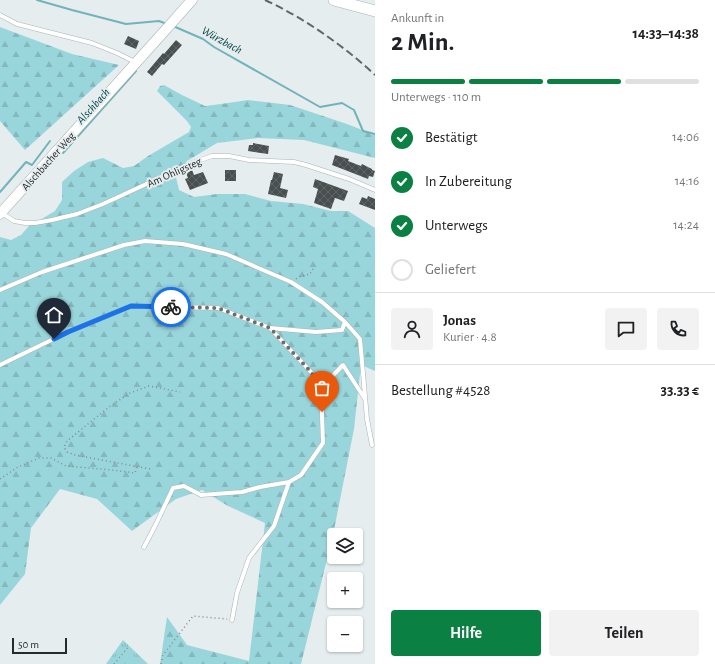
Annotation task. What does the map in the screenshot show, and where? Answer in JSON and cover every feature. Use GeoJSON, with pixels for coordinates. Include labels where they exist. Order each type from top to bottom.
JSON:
{"type":"FeatureCollection","features":[{"type":"Feature","properties":{"kind":"main road"},"geometry":{"type":"LineString","coordinates":[[338,1],[375,11]]}},
{"type":"Feature","properties":{"kind":"street","name":"Alschbacher Weg"},"geometry":{"type":"LineString","coordinates":[[0,213],[192,0]]}},
{"type":"Feature","properties":{"kind":"lane"},"geometry":{"type":"LineString","coordinates":[[0,15],[17,24],[92,43],[117,53],[136,63]]}},
{"type":"Feature","properties":{"kind":"lane","name":"Am Ohligsteg"},"geometry":{"type":"LineString","coordinates":[[0,213],[14,220],[25,223],[35,223],[77,214],[103,204],[192,163],[212,156],[229,156],[262,161],[294,162],[349,179],[375,190]]}},
{"type":"Feature","properties":{"kind":"lane"},"geometry":{"type":"LineString","coordinates":[[0,290],[42,272],[124,245],[145,241],[183,244],[226,254],[291,282],[322,302],[345,322],[360,339],[372,445]]}},
{"type":"Feature","properties":{"kind":"lane"},"geometry":{"type":"LineString","coordinates":[[0,365],[68,332],[131,306],[218,308],[270,328],[316,332],[342,330],[345,322]]}},
{"type":"Feature","properties":{"kind":"lane"},"geometry":{"type":"LineString","coordinates":[[144,547],[172,488],[184,486],[201,495],[242,492],[289,482],[301,475],[322,443],[321,388],[311,372],[270,328]]}},
{"type":"Feature","properties":{"kind":"lane"},"geometry":{"type":"LineString","coordinates":[[321,388],[343,365],[366,401]]}},
{"type":"Feature","properties":{"kind":"lane"},"geometry":{"type":"LineString","coordinates":[[232,620],[237,593],[249,558],[274,526],[289,482]]}},
{"type":"Feature","properties":{"kind":"path"},"geometry":{"type":"LineString","coordinates":[[291,282],[299,277],[310,274],[315,266]]}},
{"type":"Feature","properties":{"kind":"path"},"geometry":{"type":"LineString","coordinates":[[150,469],[75,455],[67,452],[64,447],[67,441],[109,407],[130,393],[149,386],[180,392]]}},
{"type":"Feature","properties":{"kind":"path"},"geometry":{"type":"LineString","coordinates":[[0,479],[18,467],[39,458],[51,458],[66,466],[135,473],[137,466]]}},
{"type":"Feature","properties":{"kind":"path"},"geometry":{"type":"LineString","coordinates":[[161,664],[163,655],[193,616],[232,620]]}},
{"type":"Feature","properties":{"kind":"path"},"geometry":{"type":"LineString","coordinates":[[114,664],[129,646]]}},
{"type":"Feature","properties":{"kind":"green space"},"geometry":{"type":"Polygon","coordinates":[[[0,27],[72,54],[119,65],[25,150],[0,121],[0,27]]]}},
{"type":"Feature","properties":{"kind":"green space"},"geometry":{"type":"Polygon","coordinates":[[[164,85],[205,106],[248,100],[290,105],[375,135],[375,158],[304,140],[258,138],[217,143],[187,161],[176,177],[179,190],[194,197],[217,194],[245,194],[271,201],[303,204],[331,211],[348,211],[375,228],[375,371],[361,365],[354,429],[334,528],[327,528],[327,559],[301,664],[160,664],[167,617],[187,645],[249,661],[265,523],[228,506],[202,490],[176,499],[132,531],[97,499],[60,489],[31,528],[25,574],[0,605],[0,237],[11,240],[21,235],[28,227],[55,211],[62,200],[62,182],[74,171],[88,162],[103,158],[123,168],[134,166],[189,132],[191,127],[187,121],[157,91],[160,86],[164,85]]]}},
{"type":"Feature","properties":{"kind":"green space"},"geometry":{"type":"Polygon","coordinates":[[[123,640],[148,664],[106,664],[123,640]]]}},
{"type":"Feature","properties":{"kind":"building"},"geometry":{"type":"Polygon","coordinates":[[[128,36],[139,41],[136,49],[124,44],[128,36]]]}},
{"type":"Feature","properties":{"kind":"building"},"geometry":{"type":"Polygon","coordinates":[[[176,40],[182,45],[152,76],[147,72],[176,40]]]}},
{"type":"Feature","properties":{"kind":"building"},"geometry":{"type":"Polygon","coordinates":[[[253,143],[269,146],[268,154],[248,151],[249,145],[253,145],[253,143]]]}},
{"type":"Feature","properties":{"kind":"building"},"geometry":{"type":"Polygon","coordinates":[[[335,155],[349,159],[348,161],[361,166],[362,164],[372,169],[375,171],[373,177],[369,176],[368,179],[332,165],[335,155]]]}},
{"type":"Feature","properties":{"kind":"building"},"geometry":{"type":"Polygon","coordinates":[[[192,170],[194,175],[203,172],[208,183],[190,190],[185,179],[188,178],[186,173],[192,170]]]}},
{"type":"Feature","properties":{"kind":"building"},"geometry":{"type":"Polygon","coordinates":[[[225,170],[236,170],[236,181],[225,181],[225,170]]]}},
{"type":"Feature","properties":{"kind":"building"},"geometry":{"type":"Polygon","coordinates":[[[274,172],[283,174],[280,188],[288,190],[286,198],[268,194],[274,172]]]}},
{"type":"Feature","properties":{"kind":"building"},"geometry":{"type":"Polygon","coordinates":[[[315,179],[348,191],[344,201],[335,198],[331,209],[314,203],[318,189],[313,187],[315,179]]]}},
{"type":"Feature","properties":{"kind":"building"},"geometry":{"type":"Polygon","coordinates":[[[368,196],[375,199],[375,210],[359,204],[362,197],[367,199],[368,196]]]}},
{"type":"Feature","properties":{"kind":"waterway","name":"Würzbach"},"geometry":{"type":"LineString","coordinates":[[37,0],[126,24],[159,21],[167,24]]}},
{"type":"Feature","properties":{"kind":"waterway","name":"Würzbach"},"geometry":{"type":"LineString","coordinates":[[173,26],[203,39],[214,47],[320,107],[342,103],[354,110],[363,131],[375,134]]}},
{"type":"Feature","properties":{"kind":"waterway","name":"Alschbach"},"geometry":{"type":"LineString","coordinates":[[63,153],[136,71]]}},
{"type":"Feature","properties":{"kind":"waterway","name":"Alschbach"},"geometry":{"type":"LineString","coordinates":[[0,192],[26,162],[32,165],[50,141]]}},
{"type":"Feature","properties":{"kind":"railway"},"geometry":{"type":"LineString","coordinates":[[265,0],[280,7],[323,33],[375,75]]}},
{"type":"Feature","properties":{"kind":"way so far"},"geometry":{"type":"LineString","coordinates":[[171,307],[218,308],[270,328],[311,372],[321,388],[322,412]]}},
{"type":"Feature","properties":{"kind":"route"},"geometry":{"type":"LineString","coordinates":[[54,339],[131,306],[171,307]]}}]}
